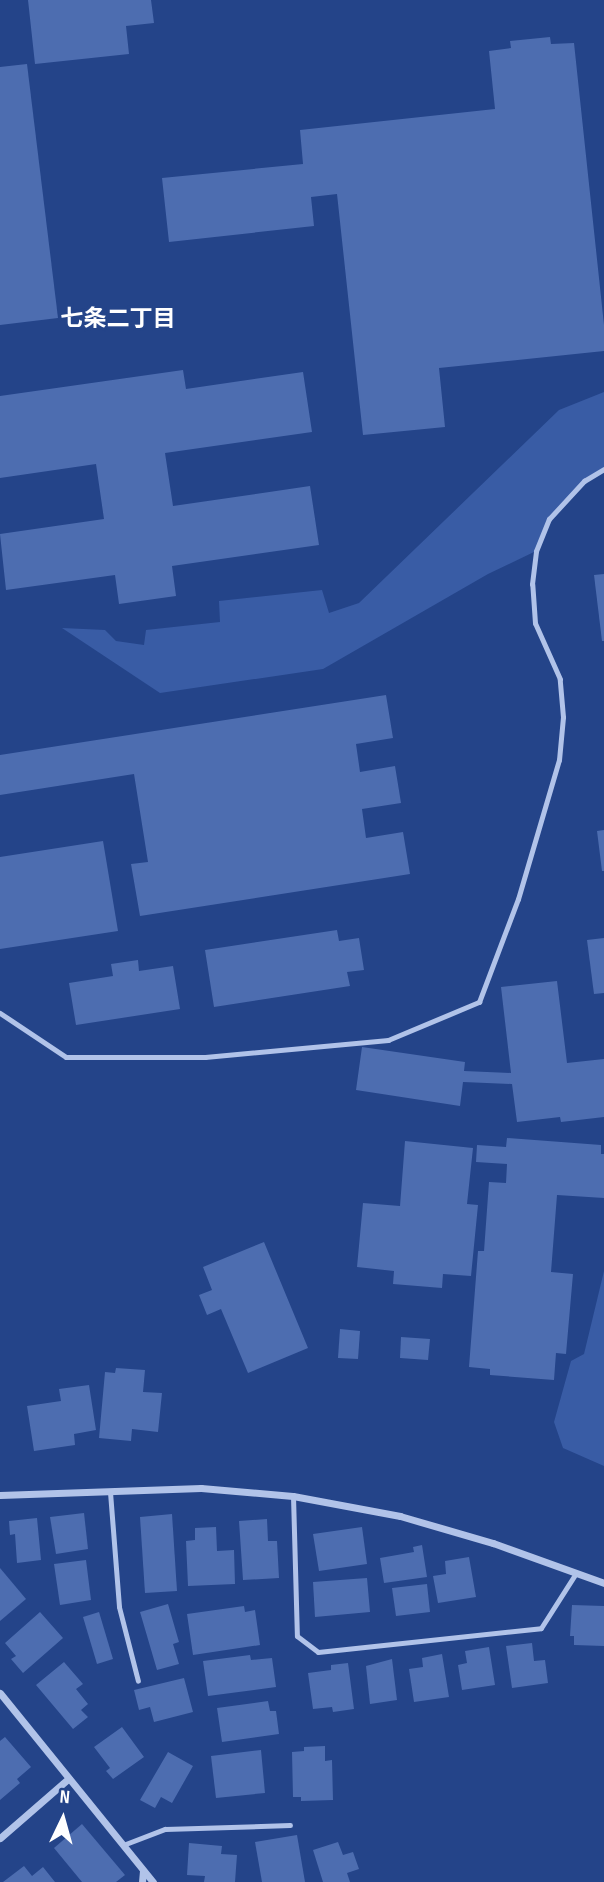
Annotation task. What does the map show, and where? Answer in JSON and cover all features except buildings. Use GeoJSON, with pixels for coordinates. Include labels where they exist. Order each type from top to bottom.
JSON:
{"type":"FeatureCollection","features":[{"type":"Feature","properties":{"kind":"street"},"geometry":{"type":"LineString","coordinates":[[0,1495],[201,1488],[293,1496],[400,1516],[493,1543],[604,1583]]}},
{"type":"Feature","properties":{"kind":"street"},"geometry":{"type":"LineString","coordinates":[[0,1693],[153,1882]]}},
{"type":"Feature","properties":{"kind":"street"},"geometry":{"type":"LineString","coordinates":[[0,1838],[69,1779]]}},
{"type":"Feature","properties":{"kind":"street"},"geometry":{"type":"LineString","coordinates":[[142,1882],[143,1871]]}},
{"type":"Feature","properties":{"kind":"lane"},"geometry":{"type":"LineString","coordinates":[[0,1013],[66,1058],[205,1057],[388,1040],[479,1002],[518,899],[559,760],[563,718],[560,678],[535,623],[532,584],[536,551],[549,519],[584,481],[604,469]]}},
{"type":"Feature","properties":{"kind":"lane"},"geometry":{"type":"LineString","coordinates":[[110,1492],[119,1607],[138,1681]]}},
{"type":"Feature","properties":{"kind":"lane"},"geometry":{"type":"LineString","coordinates":[[293,1496],[297,1636],[318,1652],[541,1628],[576,1573]]}},
{"type":"Feature","properties":{"kind":"lane"},"geometry":{"type":"LineString","coordinates":[[123,1845],[165,1829],[290,1825]]}},
{"type":"Feature","properties":{"kind":"shaded area"},"geometry":{"type":"Polygon","coordinates":[[[604,392],[604,469],[584,481],[549,519],[536,551],[488,574],[323,669],[160,693],[62,628],[105,630],[116,641],[144,645],[146,630],[220,622],[219,601],[322,590],[329,613],[359,603],[559,410],[604,392]]]}},
{"type":"Feature","properties":{"kind":"shaded area"},"geometry":{"type":"Polygon","coordinates":[[[604,1271],[604,1466],[563,1448],[554,1422],[571,1361],[584,1354],[604,1271]]]}},
{"type":"Feature","properties":{"kind":"district","name":"七条二丁目"},"geometry":{"type":"Point","coordinates":[118,319]}}]}
